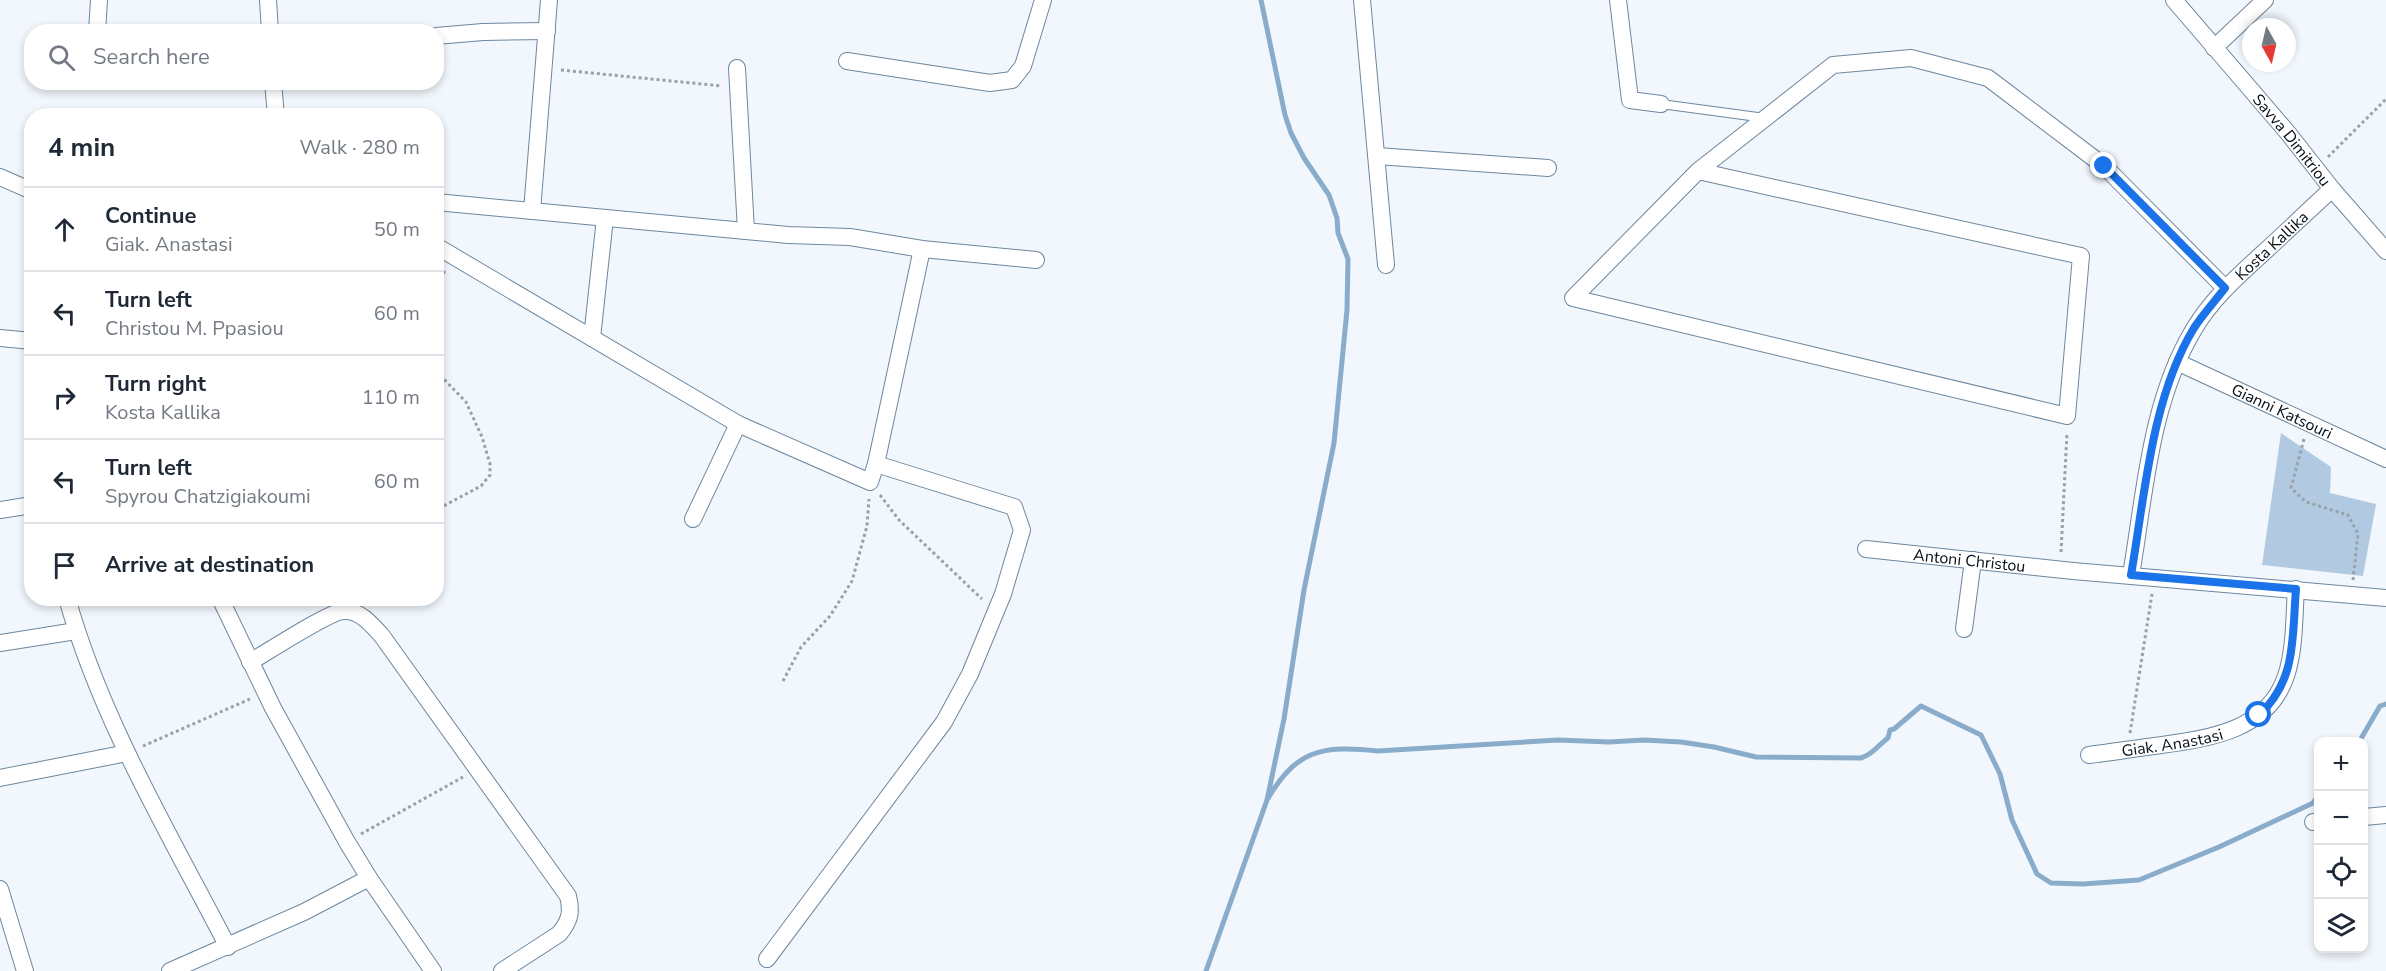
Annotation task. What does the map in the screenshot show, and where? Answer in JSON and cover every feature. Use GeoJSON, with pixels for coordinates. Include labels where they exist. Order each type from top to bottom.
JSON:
{"type":"FeatureCollection","features":[{"type":"Feature","properties":{"kind":"street"},"geometry":{"type":"LineString","coordinates":[[98,24],[99,0]]}},
{"type":"Feature","properties":{"kind":"street"},"geometry":{"type":"LineString","coordinates":[[268,0],[270,24]]}},
{"type":"Feature","properties":{"kind":"street"},"geometry":{"type":"LineString","coordinates":[[532,211],[549,0]]}},
{"type":"Feature","properties":{"kind":"street"},"geometry":{"type":"LineString","coordinates":[[847,61],[990,83],[1012,80],[1023,66],[1043,0]]}},
{"type":"Feature","properties":{"kind":"street"},"geometry":{"type":"LineString","coordinates":[[1362,0],[1386,265]]}},
{"type":"Feature","properties":{"kind":"street"},"geometry":{"type":"LineString","coordinates":[[1618,0],[1630,100],[1661,105]]}},
{"type":"Feature","properties":{"kind":"street","name":"Savva Dimitriou"},"geometry":{"type":"LineString","coordinates":[[2174,0],[2288,132],[2332,189],[2386,251]]}},
{"type":"Feature","properties":{"kind":"street"},"geometry":{"type":"LineString","coordinates":[[2214,48],[2265,0]]}},
{"type":"Feature","properties":{"kind":"street"},"geometry":{"type":"LineString","coordinates":[[444,35],[547,31]]}},
{"type":"Feature","properties":{"kind":"street"},"geometry":{"type":"LineString","coordinates":[[1698,171],[2080,255],[2067,416],[1573,298],[1698,171],[1833,65],[1911,58],[1988,78],[2104,166],[2225,288]]}},
{"type":"Feature","properties":{"kind":"street"},"geometry":{"type":"LineString","coordinates":[[737,68],[746,231]]}},
{"type":"Feature","properties":{"kind":"street"},"geometry":{"type":"LineString","coordinates":[[274,90],[275,108]]}},
{"type":"Feature","properties":{"kind":"street"},"geometry":{"type":"LineString","coordinates":[[1377,156],[1548,168]]}},
{"type":"Feature","properties":{"kind":"street"},"geometry":{"type":"LineString","coordinates":[[0,177],[24,188]]}},
{"type":"Feature","properties":{"kind":"street","name":"Kosta Kallika"},"geometry":{"type":"LineString","coordinates":[[2131,575],[2164,395],[2177,362],[2195,327],[2225,288],[2332,189]]}},
{"type":"Feature","properties":{"kind":"street"},"geometry":{"type":"LineString","coordinates":[[444,203],[746,231],[850,237],[922,249],[1036,260]]}},
{"type":"Feature","properties":{"kind":"street"},"geometry":{"type":"LineString","coordinates":[[592,338],[605,218]]}},
{"type":"Feature","properties":{"kind":"street"},"geometry":{"type":"LineString","coordinates":[[444,251],[738,424],[870,482],[876,464],[922,249]]}},
{"type":"Feature","properties":{"kind":"street"},"geometry":{"type":"LineString","coordinates":[[0,338],[24,340]]}},
{"type":"Feature","properties":{"kind":"street","name":"Gianni Katsouri"},"geometry":{"type":"LineString","coordinates":[[2177,362],[2386,459]]}},
{"type":"Feature","properties":{"kind":"street"},"geometry":{"type":"LineString","coordinates":[[693,519],[738,424]]}},
{"type":"Feature","properties":{"kind":"street"},"geometry":{"type":"LineString","coordinates":[[767,959],[944,722],[970,674],[996,612],[1022,530],[1014,507],[876,464]]}},
{"type":"Feature","properties":{"kind":"street"},"geometry":{"type":"LineString","coordinates":[[0,510],[24,507]]}},
{"type":"Feature","properties":{"kind":"street","name":"Antoni Christou"},"geometry":{"type":"LineString","coordinates":[[1866,549],[2067,570],[2386,598]]}},
{"type":"Feature","properties":{"kind":"street"},"geometry":{"type":"LineString","coordinates":[[1964,629],[1973,560]]}},
{"type":"Feature","properties":{"kind":"street","name":"Giak. Anastasi"},"geometry":{"type":"LineString","coordinates":[[2089,755],[2199,740],[2226,733],[2247,723],[2267,707],[2282,687],[2290,659],[2296,589]]}},
{"type":"Feature","properties":{"kind":"street"},"geometry":{"type":"LineString","coordinates":[[69,606],[76,631],[127,753],[228,946]]}},
{"type":"Feature","properties":{"kind":"street"},"geometry":{"type":"LineString","coordinates":[[224,606],[265,692],[347,842],[433,971]]}},
{"type":"Feature","properties":{"kind":"street"},"geometry":{"type":"LineString","coordinates":[[250,662],[336,612],[344,611],[362,616],[382,636],[564,888],[571,912],[566,926],[559,934],[502,971]]}},
{"type":"Feature","properties":{"kind":"street"},"geometry":{"type":"LineString","coordinates":[[0,643],[76,631]]}},
{"type":"Feature","properties":{"kind":"street"},"geometry":{"type":"LineString","coordinates":[[0,778],[127,753]]}},
{"type":"Feature","properties":{"kind":"street"},"geometry":{"type":"LineString","coordinates":[[2368,817],[2386,815]]}},
{"type":"Feature","properties":{"kind":"street"},"geometry":{"type":"LineString","coordinates":[[170,971],[304,912],[369,878]]}},
{"type":"Feature","properties":{"kind":"street"},"geometry":{"type":"LineString","coordinates":[[0,889],[25,971]]}},
{"type":"Feature","properties":{"kind":"lane"},"geometry":{"type":"LineString","coordinates":[[1661,105],[1766,118]]}},
{"type":"Feature","properties":{"kind":"path"},"geometry":{"type":"LineString","coordinates":[[544,69],[738,88]]}},
{"type":"Feature","properties":{"kind":"path"},"geometry":{"type":"LineString","coordinates":[[2316,168],[2386,99]]}},
{"type":"Feature","properties":{"kind":"path"},"geometry":{"type":"LineString","coordinates":[[444,379],[466,402],[482,437],[490,464],[490,475],[481,486],[444,506]]}},
{"type":"Feature","properties":{"kind":"path"},"geometry":{"type":"LineString","coordinates":[[2067,416],[2067,570]]}},
{"type":"Feature","properties":{"kind":"path"},"geometry":{"type":"LineString","coordinates":[[2308,423],[2291,488],[2306,502],[2348,515],[2358,534],[2351,595]]}},
{"type":"Feature","properties":{"kind":"path"},"geometry":{"type":"LineString","coordinates":[[870,482],[899,520],[996,612]]}},
{"type":"Feature","properties":{"kind":"path"},"geometry":{"type":"LineString","coordinates":[[783,681],[801,647],[830,616],[852,581],[867,526],[870,482]]}},
{"type":"Feature","properties":{"kind":"path"},"geometry":{"type":"LineString","coordinates":[[2127,750],[2154,577]]}},
{"type":"Feature","properties":{"kind":"path"},"geometry":{"type":"LineString","coordinates":[[127,753],[265,692]]}},
{"type":"Feature","properties":{"kind":"path"},"geometry":{"type":"LineString","coordinates":[[347,842],[477,769]]}},
{"type":"Feature","properties":{"kind":"shaded area"},"geometry":{"type":"Polygon","coordinates":[[[2281,433],[2331,467],[2330,493],[2376,504],[2363,576],[2262,565],[2281,433]]]}},
{"type":"Feature","properties":{"kind":"waterway"},"geometry":{"type":"LineString","coordinates":[[1206,971],[1267,800],[1284,719],[1304,590],[1334,443],[1347,310],[1348,259],[1338,233],[1337,218],[1329,195],[1304,158],[1291,133],[1285,115],[1261,0]]}},
{"type":"Feature","properties":{"kind":"waterway"},"geometry":{"type":"LineString","coordinates":[[2362,737],[2380,706],[2386,704]]}},
{"type":"Feature","properties":{"kind":"waterway"},"geometry":{"type":"LineString","coordinates":[[1267,800],[1278,783],[1300,761],[1312,754],[1341,749],[1378,751],[1558,740],[1609,742],[1644,740],[1714,747],[1756,757],[1861,758],[1873,752],[1888,738],[1890,730],[1921,706],[1981,735],[2000,774],[2012,820],[2037,874],[2051,883],[2083,884],[2139,880],[2219,847],[2314,802]]}},
{"type":"Feature","properties":{"kind":"route"},"geometry":{"type":"LineString","coordinates":[[2104,166],[2225,288],[2195,327],[2177,362],[2164,395],[2131,575],[2296,589],[2287,675],[2275,698],[2259,715]]}}]}
